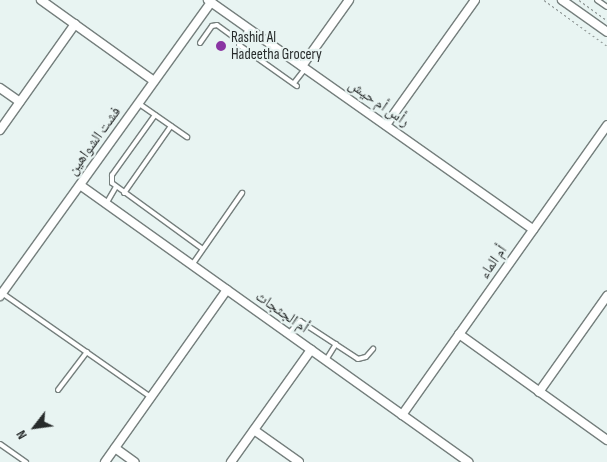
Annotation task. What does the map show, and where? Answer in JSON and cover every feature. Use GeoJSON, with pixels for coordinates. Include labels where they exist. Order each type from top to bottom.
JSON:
{"type":"FeatureCollection","features":[{"type":"Feature","properties":{"kind":"street"},"geometry":{"type":"LineString","coordinates":[[41,0],[154,81]]}},
{"type":"Feature","properties":{"kind":"street"},"geometry":{"type":"LineString","coordinates":[[304,67],[349,0]]}},
{"type":"Feature","properties":{"kind":"street"},"geometry":{"type":"LineString","coordinates":[[386,125],[475,0]]}},
{"type":"Feature","properties":{"kind":"street"},"geometry":{"type":"LineString","coordinates":[[562,0],[607,32]]}},
{"type":"Feature","properties":{"kind":"street","name":"رأس أم حيش"},"geometry":{"type":"LineString","coordinates":[[210,1],[533,229]]}},
{"type":"Feature","properties":{"kind":"street","name":"فشت الشواهين"},"geometry":{"type":"LineString","coordinates":[[1,295],[210,1]]}},
{"type":"Feature","properties":{"kind":"street"},"geometry":{"type":"LineString","coordinates":[[0,130],[75,24]]}},
{"type":"Feature","properties":{"kind":"street"},"geometry":{"type":"LineString","coordinates":[[0,88],[20,102]]}},
{"type":"Feature","properties":{"kind":"street","name":"أم الماء"},"geometry":{"type":"LineString","coordinates":[[402,414],[607,125]]}},
{"type":"Feature","properties":{"kind":"street","name":"أم الجثجاث"},"geometry":{"type":"LineString","coordinates":[[80,185],[468,462]]}},
{"type":"Feature","properties":{"kind":"street"},"geometry":{"type":"LineString","coordinates":[[105,462],[227,290]]}},
{"type":"Feature","properties":{"kind":"street"},"geometry":{"type":"LineString","coordinates":[[539,392],[607,296]]}},
{"type":"Feature","properties":{"kind":"street"},"geometry":{"type":"LineString","coordinates":[[458,334],[607,440]]}},
{"type":"Feature","properties":{"kind":"street"},"geometry":{"type":"LineString","coordinates":[[231,462],[310,350]]}},
{"type":"Feature","properties":{"kind":"street"},"geometry":{"type":"LineString","coordinates":[[254,430],[299,462]]}},
{"type":"Feature","properties":{"kind":"street"},"geometry":{"type":"LineString","coordinates":[[115,448],[134,462]]}},
{"type":"Feature","properties":{"kind":"lane"},"geometry":{"type":"LineString","coordinates":[[597,0],[607,7]]}},
{"type":"Feature","properties":{"kind":"lane"},"geometry":{"type":"LineString","coordinates":[[200,43],[212,26],[217,24],[239,41],[240,46],[296,85],[304,67]]}},
{"type":"Feature","properties":{"kind":"lane"},"geometry":{"type":"LineString","coordinates":[[239,41],[248,28]]}},
{"type":"Feature","properties":{"kind":"lane"},"geometry":{"type":"LineString","coordinates":[[138,103],[187,137]]}},
{"type":"Feature","properties":{"kind":"lane"},"geometry":{"type":"LineString","coordinates":[[155,115],[112,175],[112,183],[203,249]]}},
{"type":"Feature","properties":{"kind":"lane"},"geometry":{"type":"LineString","coordinates":[[124,193],[171,126]]}},
{"type":"Feature","properties":{"kind":"lane"},"geometry":{"type":"LineString","coordinates":[[106,204],[116,187]]}},
{"type":"Feature","properties":{"kind":"lane"},"geometry":{"type":"LineString","coordinates":[[192,265],[242,193]]}},
{"type":"Feature","properties":{"kind":"lane"},"geometry":{"type":"LineString","coordinates":[[1,295],[152,398]]}},
{"type":"Feature","properties":{"kind":"lane"},"geometry":{"type":"LineString","coordinates":[[288,334],[300,321],[358,359],[366,357],[373,349]]}},
{"type":"Feature","properties":{"kind":"lane"},"geometry":{"type":"LineString","coordinates":[[326,360],[336,344]]}},
{"type":"Feature","properties":{"kind":"lane"},"geometry":{"type":"LineString","coordinates":[[58,390],[86,352]]}},
{"type":"Feature","properties":{"kind":"lane"},"geometry":{"type":"LineString","coordinates":[[0,444],[26,462]]}},
{"type":"Feature","properties":{"kind":"path"},"geometry":{"type":"LineString","coordinates":[[544,0],[607,46]]}},
{"type":"Feature","properties":{"kind":"path"},"geometry":{"type":"LineString","coordinates":[[579,0],[607,20]]}},
{"type":"Feature","properties":{"kind":"place","name":"Rashid Al Hadeetha Grocery"},"geometry":{"type":"Point","coordinates":[221,46]}}]}
